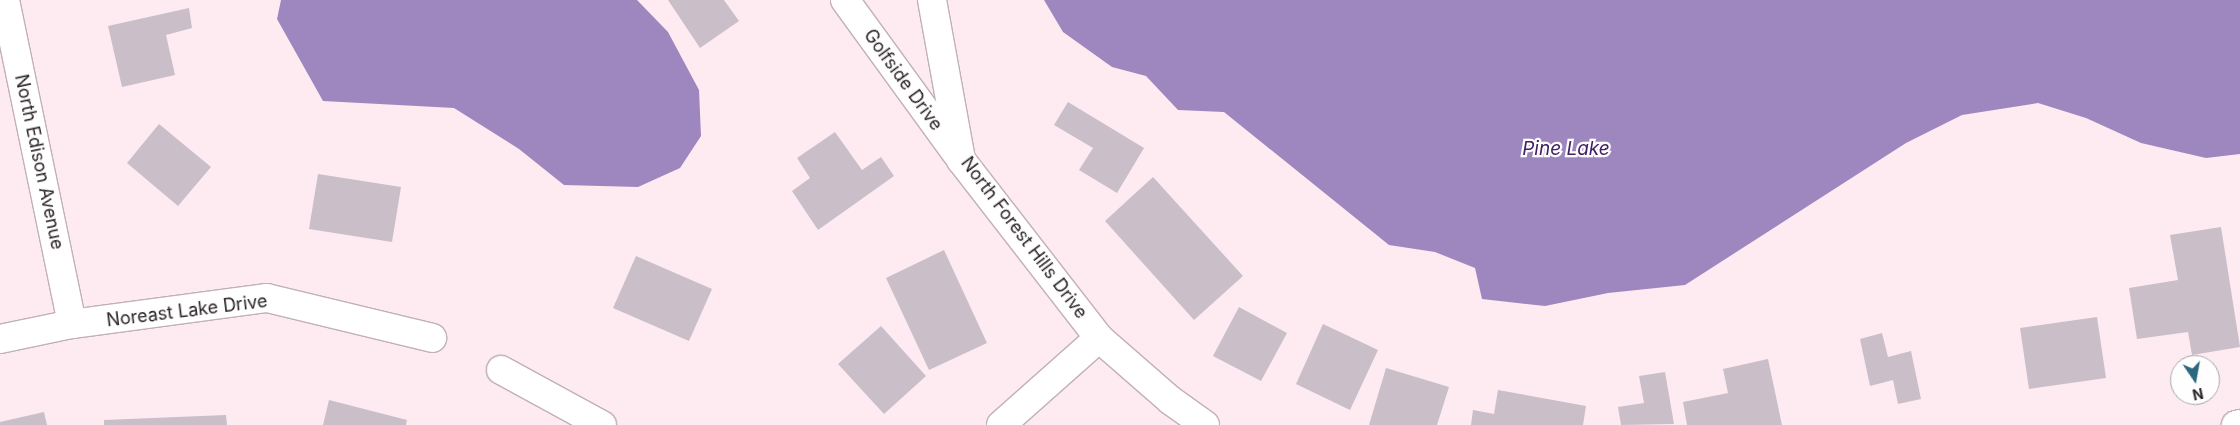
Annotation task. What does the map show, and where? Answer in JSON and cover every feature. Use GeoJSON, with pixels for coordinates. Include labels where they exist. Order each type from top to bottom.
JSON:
{"type":"FeatureCollection","features":[{"type":"Feature","properties":{"kind":"street","name":"North Edison Avenue"},"geometry":{"type":"LineString","coordinates":[[5,0],[72,324]]}},
{"type":"Feature","properties":{"kind":"street","name":"Golfside Drive"},"geometry":{"type":"LineString","coordinates":[[844,0],[961,160]]}},
{"type":"Feature","properties":{"kind":"street","name":"North Forest Hills Drive"},"geometry":{"type":"LineString","coordinates":[[932,0],[961,160],[1099,338],[1170,400],[1205,425]]}},
{"type":"Feature","properties":{"kind":"street","name":"Noreast Lake Drive"},"geometry":{"type":"LineString","coordinates":[[0,339],[72,324],[267,298],[432,338]]}},
{"type":"Feature","properties":{"kind":"street"},"geometry":{"type":"LineString","coordinates":[[1001,425],[1099,338]]}},
{"type":"Feature","properties":{"kind":"street"},"geometry":{"type":"LineString","coordinates":[[501,370],[602,425]]}},
{"type":"Feature","properties":{"kind":"street"},"geometry":{"type":"LineString","coordinates":[[2236,425],[2240,424]]}},
{"type":"Feature","properties":{"kind":"water"},"geometry":{"type":"Polygon","coordinates":[[[281,0],[637,0],[668,32],[699,90],[701,136],[680,168],[638,187],[564,185],[519,149],[454,108],[323,101],[277,19],[281,0]]]}},
{"type":"Feature","properties":{"kind":"water","name":"Pine Lake"},"geometry":{"type":"Polygon","coordinates":[[[1044,0],[2240,0],[2240,154],[2206,158],[2141,143],[2086,118],[2038,103],[1962,115],[1906,143],[1685,285],[1608,293],[1545,306],[1482,299],[1475,268],[1435,252],[1389,245],[1224,112],[1178,110],[1146,76],[1112,67],[1063,32],[1044,0]]]}},
{"type":"Feature","properties":{"kind":"building"},"geometry":{"type":"Polygon","coordinates":[[[668,0],[724,0],[739,21],[700,48],[668,0]]]}},
{"type":"Feature","properties":{"kind":"building"},"geometry":{"type":"Polygon","coordinates":[[[189,8],[192,28],[166,35],[175,75],[122,87],[108,26],[189,8]]]}},
{"type":"Feature","properties":{"kind":"building"},"geometry":{"type":"Polygon","coordinates":[[[1068,102],[1144,148],[1117,193],[1079,170],[1093,148],[1054,125],[1068,102]]]}},
{"type":"Feature","properties":{"kind":"building"},"geometry":{"type":"Polygon","coordinates":[[[159,124],[211,167],[178,206],[127,163],[159,124]]]}},
{"type":"Feature","properties":{"kind":"building"},"geometry":{"type":"Polygon","coordinates":[[[835,132],[862,170],[881,157],[894,176],[818,230],[792,191],[810,178],[797,158],[835,132]]]}},
{"type":"Feature","properties":{"kind":"building"},"geometry":{"type":"Polygon","coordinates":[[[318,174],[401,187],[392,242],[309,229],[318,174]]]}},
{"type":"Feature","properties":{"kind":"building"},"geometry":{"type":"Polygon","coordinates":[[[1153,177],[1243,276],[1194,320],[1105,221],[1153,177]]]}},
{"type":"Feature","properties":{"kind":"building"},"geometry":{"type":"Polygon","coordinates":[[[2221,227],[2240,347],[2192,355],[2188,332],[2137,339],[2129,288],[2178,280],[2170,235],[2221,227]]]}},
{"type":"Feature","properties":{"kind":"building"},"geometry":{"type":"Polygon","coordinates":[[[944,250],[987,343],[929,370],[886,278],[944,250]]]}},
{"type":"Feature","properties":{"kind":"building"},"geometry":{"type":"Polygon","coordinates":[[[636,256],[712,289],[689,341],[613,308],[636,256]]]}},
{"type":"Feature","properties":{"kind":"building"},"geometry":{"type":"Polygon","coordinates":[[[1239,307],[1287,333],[1261,381],[1213,356],[1239,307]]]}},
{"type":"Feature","properties":{"kind":"building"},"geometry":{"type":"Polygon","coordinates":[[[2097,317],[2106,378],[2029,389],[2020,328],[2097,317]]]}},
{"type":"Feature","properties":{"kind":"building"},"geometry":{"type":"Polygon","coordinates":[[[1323,324],[1378,350],[1350,410],[1296,384],[1323,324]]]}},
{"type":"Feature","properties":{"kind":"building"},"geometry":{"type":"Polygon","coordinates":[[[881,326],[926,376],[884,414],[838,364],[881,326]]]}},
{"type":"Feature","properties":{"kind":"building"},"geometry":{"type":"Polygon","coordinates":[[[1882,333],[1888,357],[1911,351],[1921,399],[1898,404],[1893,380],[1870,386],[1860,339],[1882,333]]]}},
{"type":"Feature","properties":{"kind":"building"},"geometry":{"type":"Polygon","coordinates":[[[1768,359],[1782,425],[1687,425],[1683,402],[1728,393],[1723,369],[1768,359]]]}},
{"type":"Feature","properties":{"kind":"building"},"geometry":{"type":"Polygon","coordinates":[[[1386,368],[1449,387],[1437,425],[1369,425],[1386,368]]]}},
{"type":"Feature","properties":{"kind":"building"},"geometry":{"type":"Polygon","coordinates":[[[1665,372],[1674,424],[1621,425],[1618,407],[1644,403],[1639,376],[1665,372]]]}},
{"type":"Feature","properties":{"kind":"building"},"geometry":{"type":"Polygon","coordinates":[[[1498,390],[1586,406],[1583,425],[1471,425],[1473,410],[1494,414],[1498,390]]]}},
{"type":"Feature","properties":{"kind":"building"},"geometry":{"type":"Polygon","coordinates":[[[329,400],[407,420],[406,425],[323,425],[329,400]]]}},
{"type":"Feature","properties":{"kind":"building"},"geometry":{"type":"Polygon","coordinates":[[[44,412],[47,425],[0,425],[0,422],[44,412]]]}},
{"type":"Feature","properties":{"kind":"building"},"geometry":{"type":"Polygon","coordinates":[[[226,415],[227,425],[104,425],[104,420],[226,415]]]}}]}
